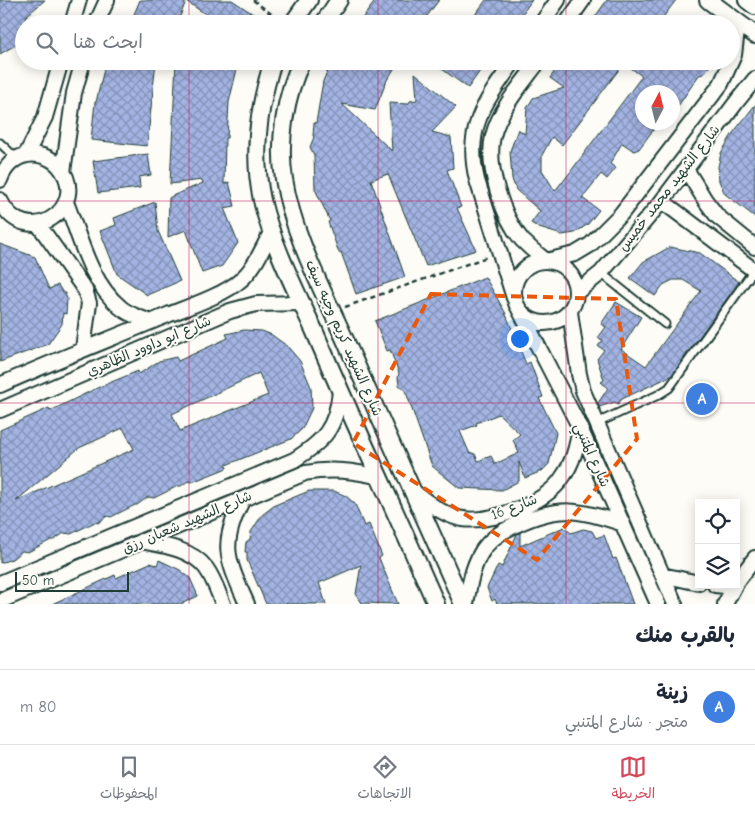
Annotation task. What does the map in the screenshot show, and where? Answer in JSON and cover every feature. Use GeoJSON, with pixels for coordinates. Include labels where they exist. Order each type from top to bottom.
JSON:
{"type":"FeatureCollection","features":[{"type":"Feature","properties":{"kind":"street"},"geometry":{"type":"LineString","coordinates":[[100,15],[107,0]]}},
{"type":"Feature","properties":{"kind":"street"},"geometry":{"type":"LineString","coordinates":[[298,15],[308,0]]}},
{"type":"Feature","properties":{"kind":"street"},"geometry":{"type":"LineString","coordinates":[[329,15],[339,0]]}},
{"type":"Feature","properties":{"kind":"street"},"geometry":{"type":"LineString","coordinates":[[547,15],[558,0]]}},
{"type":"Feature","properties":{"kind":"street"},"geometry":{"type":"LineString","coordinates":[[572,15],[583,0]]}},
{"type":"Feature","properties":{"kind":"street"},"geometry":{"type":"LineString","coordinates":[[708,0],[728,15]]}},
{"type":"Feature","properties":{"kind":"street"},"geometry":{"type":"LineString","coordinates":[[747,0],[755,6]]}},
{"type":"Feature","properties":{"kind":"street"},"geometry":{"type":"LineString","coordinates":[[74,15],[77,1]]}},
{"type":"Feature","properties":{"kind":"street"},"geometry":{"type":"LineString","coordinates":[[740,24],[755,35]]}},
{"type":"Feature","properties":{"kind":"street"},"geometry":{"type":"LineString","coordinates":[[22,157],[45,117],[58,70]]}},
{"type":"Feature","properties":{"kind":"street"},"geometry":{"type":"LineString","coordinates":[[63,172],[74,93],[80,70]]}},
{"type":"Feature","properties":{"kind":"street","name":"شارع الشهيد كريم وجيه سيف"},"geometry":{"type":"LineString","coordinates":[[270,70],[260,111],[258,174],[262,200],[272,230],[340,392],[436,604]]}},
{"type":"Feature","properties":{"kind":"street","name":"شارع الشهيد كريم وجيه سيف"},"geometry":{"type":"LineString","coordinates":[[298,70],[289,94],[282,150],[284,178],[294,217],[307,254],[332,311],[465,604]]}},
{"type":"Feature","properties":{"kind":"street","name":"شارع المتنبي"},"geometry":{"type":"LineString","coordinates":[[508,70],[490,95],[474,130],[473,164],[499,253],[517,304],[580,428],[658,604]]}},
{"type":"Feature","properties":{"kind":"street"},"geometry":{"type":"LineString","coordinates":[[533,70],[501,116],[494,135],[491,152],[492,167],[503,204],[522,239],[548,260],[564,266],[574,278],[577,292],[575,303],[570,312],[561,320],[550,323],[538,322],[527,317],[517,304],[514,287],[524,268],[534,262],[548,260]]}},
{"type":"Feature","properties":{"kind":"street","name":"شارع الشهيد محمد خميس"},"geometry":{"type":"LineString","coordinates":[[548,260],[575,254],[590,245],[621,214],[721,84],[728,70]]}},
{"type":"Feature","properties":{"kind":"street","name":"شارع الشهيد محمد خميس"},"geometry":{"type":"LineString","coordinates":[[577,292],[602,272],[662,201],[755,80]]}},
{"type":"Feature","properties":{"kind":"street"},"geometry":{"type":"LineString","coordinates":[[1,176],[8,165],[22,157],[37,155],[48,158],[63,172],[67,181],[68,192],[66,202],[59,212],[50,220],[38,224],[25,223],[14,218],[2,207]]}},
{"type":"Feature","properties":{"kind":"street"},"geometry":{"type":"LineString","coordinates":[[686,168],[717,216],[755,247]]}},
{"type":"Feature","properties":{"kind":"street"},"geometry":{"type":"LineString","coordinates":[[662,201],[754,270]]}},
{"type":"Feature","properties":{"kind":"street"},"geometry":{"type":"LineString","coordinates":[[66,202],[100,284],[120,308],[151,322]]}},
{"type":"Feature","properties":{"kind":"street"},"geometry":{"type":"LineString","coordinates":[[38,224],[84,290],[89,303],[83,349]]}},
{"type":"Feature","properties":{"kind":"street","name":"شارع ابو داوود الظاهري"},"geometry":{"type":"LineString","coordinates":[[0,385],[83,349],[198,303],[237,283],[256,261],[272,230]]}},
{"type":"Feature","properties":{"kind":"street","name":"شارع ابو داوود الظاهري"},"geometry":{"type":"LineString","coordinates":[[0,410],[230,311],[256,304],[302,303]]}},
{"type":"Feature","properties":{"kind":"street","name":"شارع المتنبي"},"geometry":{"type":"LineString","coordinates":[[570,312],[583,391],[675,604]]}},
{"type":"Feature","properties":{"kind":"street","name":"شارع الشهيد شعبان رزق"},"geometry":{"type":"LineString","coordinates":[[0,583],[294,460],[311,449],[323,438],[332,425],[338,411],[340,392]]}},
{"type":"Feature","properties":{"kind":"street","name":"شارع 16"},"geometry":{"type":"LineString","coordinates":[[414,492],[446,514],[463,519],[479,519],[493,516],[527,505],[546,494],[561,480],[571,464],[580,428]]}},
{"type":"Feature","properties":{"kind":"street","name":"شارع الشهيد شعبان رزق"},"geometry":{"type":"LineString","coordinates":[[0,601],[298,476],[319,470],[354,471],[380,477]]}},
{"type":"Feature","properties":{"kind":"street"},"geometry":{"type":"LineString","coordinates":[[243,499],[234,516],[230,530],[228,550],[232,569],[247,604]]}},
{"type":"Feature","properties":{"kind":"street"},"geometry":{"type":"LineString","coordinates":[[187,505],[194,519]]}},
{"type":"Feature","properties":{"kind":"street","name":"شارع 16"},"geometry":{"type":"LineString","coordinates":[[465,604],[473,570],[481,552],[492,539],[508,529],[530,518],[551,512],[568,510],[600,516],[623,524]]}},
{"type":"Feature","properties":{"kind":"street"},"geometry":{"type":"LineString","coordinates":[[140,541],[163,544],[194,557],[205,566],[224,604]]}},
{"type":"Feature","properties":{"kind":"street"},"geometry":{"type":"LineString","coordinates":[[740,578],[755,558]]}},
{"type":"Feature","properties":{"kind":"street"},"geometry":{"type":"LineString","coordinates":[[662,575],[695,582]]}},
{"type":"Feature","properties":{"kind":"street"},"geometry":{"type":"LineString","coordinates":[[725,604],[733,589]]}},
{"type":"Feature","properties":{"kind":"lane"},"geometry":{"type":"LineString","coordinates":[[0,143],[22,157]]}},
{"type":"Feature","properties":{"kind":"lane"},"geometry":{"type":"LineString","coordinates":[[597,423],[669,388],[754,270]]}},
{"type":"Feature","properties":{"kind":"lane"},"geometry":{"type":"LineString","coordinates":[[602,272],[665,324]]}},
{"type":"Feature","properties":{"kind":"path"},"geometry":{"type":"LineString","coordinates":[[253,0],[273,15]]}},
{"type":"Feature","properties":{"kind":"path"},"geometry":{"type":"LineString","coordinates":[[332,311],[499,253]]}},
{"type":"Feature","properties":{"kind":"highlighted area"},"geometry":{"type":"Polygon","coordinates":[[[431,294],[616,299],[637,439],[537,560],[353,443],[431,294]]]}},
{"type":"Feature","properties":{"kind":"building"},"geometry":{"type":"Polygon","coordinates":[[[0,0],[45,0],[27,15],[15,15],[15,45],[0,54],[0,0]]]}},
{"type":"Feature","properties":{"kind":"building"},"geometry":{"type":"Polygon","coordinates":[[[140,0],[232,0],[254,15],[207,15],[186,1],[181,15],[134,15],[140,0]]]}},
{"type":"Feature","properties":{"kind":"building"},"geometry":{"type":"Polygon","coordinates":[[[376,0],[439,0],[428,15],[365,15],[376,0]]]}},
{"type":"Feature","properties":{"kind":"building"},"geometry":{"type":"Polygon","coordinates":[[[486,0],[532,0],[521,15],[475,15],[486,0]]]}},
{"type":"Feature","properties":{"kind":"building"},"geometry":{"type":"Polygon","coordinates":[[[607,0],[676,0],[665,15],[596,15],[607,0]]]}},
{"type":"Feature","properties":{"kind":"building"},"geometry":{"type":"Polygon","coordinates":[[[104,70],[155,70],[147,146],[91,140],[96,102],[104,70]]]}},
{"type":"Feature","properties":{"kind":"building"},"geometry":{"type":"Polygon","coordinates":[[[176,70],[237,70],[229,102],[227,138],[225,138],[224,184],[229,182],[235,206],[224,208],[238,243],[222,266],[202,273],[186,230],[168,237],[169,198],[203,183],[202,180],[170,184],[176,70]]]}},
{"type":"Feature","properties":{"kind":"building"},"geometry":{"type":"Polygon","coordinates":[[[328,70],[393,70],[387,80],[375,110],[342,104],[392,151],[389,103],[408,104],[410,101],[417,100],[415,73],[456,107],[432,132],[451,137],[453,168],[447,170],[461,207],[457,208],[476,250],[426,266],[388,174],[371,180],[405,277],[356,294],[341,252],[339,253],[328,222],[330,221],[315,189],[314,155],[310,147],[314,137],[314,123],[316,123],[323,81],[328,70]]]}},
{"type":"Feature","properties":{"kind":"building"},"geometry":{"type":"Polygon","coordinates":[[[443,70],[481,70],[468,88],[443,70]]]}},
{"type":"Feature","properties":{"kind":"building"},"geometry":{"type":"Polygon","coordinates":[[[556,70],[619,70],[562,145],[552,137],[542,155],[542,170],[555,191],[635,85],[635,130],[653,130],[639,149],[634,151],[622,143],[610,164],[616,168],[607,179],[601,174],[582,198],[599,210],[588,224],[575,233],[562,235],[539,228],[531,223],[540,211],[516,190],[512,179],[510,151],[518,129],[525,134],[527,108],[533,98],[564,88],[550,78],[556,70]]]}},
{"type":"Feature","properties":{"kind":"building"},"geometry":{"type":"Polygon","coordinates":[[[634,70],[706,70],[699,75],[680,103],[680,85],[635,85],[642,76],[634,70]]]}},
{"type":"Feature","properties":{"kind":"building"},"geometry":{"type":"Polygon","coordinates":[[[755,105],[755,217],[725,194],[719,181],[718,167],[721,153],[733,133],[755,105]]]}},
{"type":"Feature","properties":{"kind":"building"},"geometry":{"type":"Polygon","coordinates":[[[148,154],[151,175],[139,177],[140,188],[98,193],[93,161],[148,154]]]}},
{"type":"Feature","properties":{"kind":"building"},"geometry":{"type":"Polygon","coordinates":[[[155,202],[158,231],[180,281],[147,295],[117,274],[100,231],[116,225],[114,218],[155,202]]]}},
{"type":"Feature","properties":{"kind":"building"},"geometry":{"type":"Polygon","coordinates":[[[0,244],[35,257],[49,289],[58,285],[63,293],[65,293],[67,299],[66,314],[63,313],[62,324],[48,344],[0,362],[0,244]]]}},
{"type":"Feature","properties":{"kind":"building"},"geometry":{"type":"Polygon","coordinates":[[[670,247],[700,253],[739,282],[671,376],[622,399],[618,404],[615,402],[599,407],[598,403],[608,388],[601,382],[604,380],[597,359],[604,350],[598,346],[603,340],[598,338],[606,327],[601,324],[616,302],[641,317],[621,349],[646,366],[701,291],[683,280],[673,280],[663,285],[655,296],[630,278],[643,262],[670,247]]]}},
{"type":"Feature","properties":{"kind":"building"},"geometry":{"type":"Polygon","coordinates":[[[485,277],[505,312],[526,364],[530,362],[543,397],[539,398],[556,433],[549,464],[542,471],[525,478],[519,462],[519,481],[502,490],[459,488],[432,466],[407,395],[399,385],[399,373],[390,350],[387,351],[375,321],[485,277]],[[499,414],[460,431],[469,452],[475,454],[478,461],[491,456],[495,464],[519,453],[513,440],[520,434],[499,414]]]}},
{"type":"Feature","properties":{"kind":"building"},"geometry":{"type":"Polygon","coordinates":[[[244,330],[262,331],[272,335],[287,346],[300,361],[311,387],[312,408],[302,429],[291,439],[226,465],[227,468],[192,482],[188,481],[154,498],[148,497],[137,505],[111,517],[107,516],[98,523],[95,522],[71,534],[64,533],[54,540],[28,552],[22,551],[12,559],[0,563],[0,430],[49,408],[50,411],[138,371],[139,374],[159,361],[176,357],[178,361],[228,338],[226,334],[244,330]],[[259,373],[172,414],[180,431],[268,395],[259,373]],[[123,428],[79,448],[16,501],[134,449],[123,428]]]}},
{"type":"Feature","properties":{"kind":"building"},"geometry":{"type":"Polygon","coordinates":[[[309,491],[334,491],[346,496],[355,504],[364,526],[369,524],[382,556],[379,558],[398,604],[362,603],[356,594],[361,565],[319,583],[326,604],[266,604],[247,560],[247,552],[245,552],[246,542],[250,539],[251,532],[262,515],[275,505],[309,491]]]}},
{"type":"Feature","properties":{"kind":"building"},"geometry":{"type":"Polygon","coordinates":[[[564,527],[571,533],[583,529],[592,531],[596,538],[604,535],[613,559],[616,558],[633,604],[497,604],[495,599],[492,601],[487,588],[498,565],[502,567],[517,534],[520,533],[520,546],[564,527]]]}},
{"type":"Feature","properties":{"kind":"building"},"geometry":{"type":"Polygon","coordinates":[[[159,560],[180,570],[190,578],[198,596],[181,604],[52,604],[115,575],[116,578],[150,563],[157,565],[159,560]]]}},
{"type":"Feature","properties":{"kind":"place","name":"زينة"},"geometry":{"type":"Point","coordinates":[702,399]}}]}
